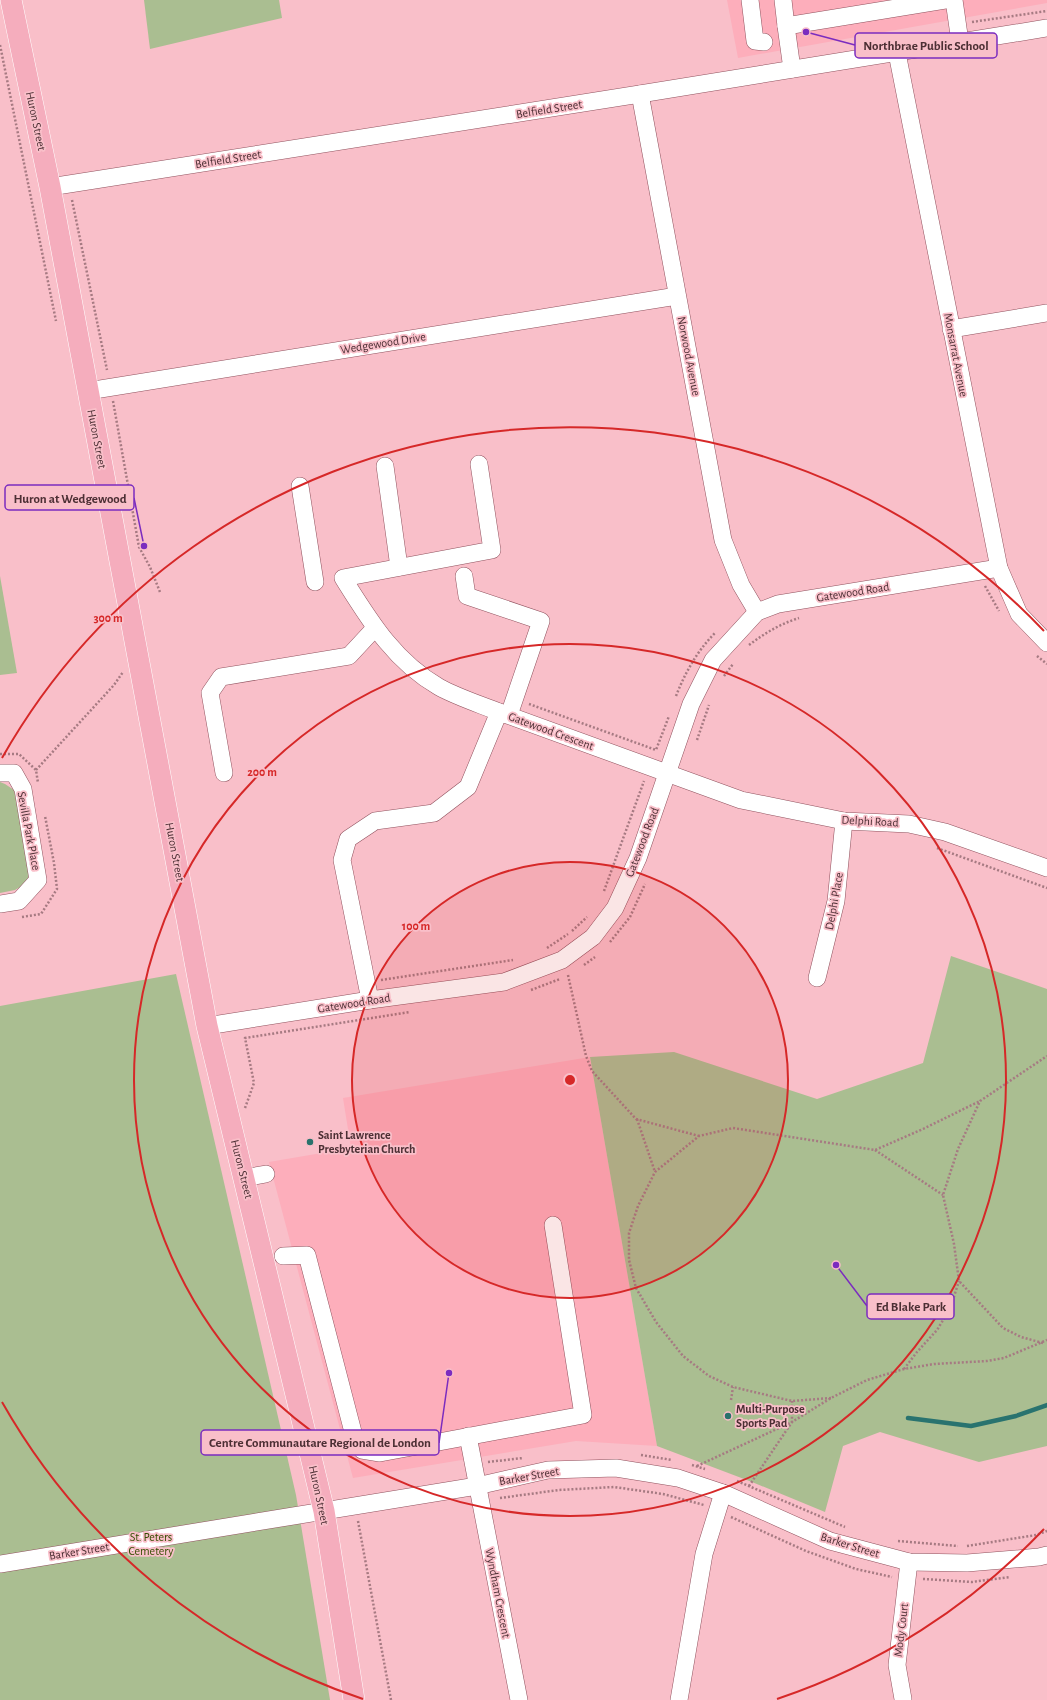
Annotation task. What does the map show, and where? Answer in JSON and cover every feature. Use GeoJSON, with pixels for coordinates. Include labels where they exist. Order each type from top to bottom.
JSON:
{"type":"FeatureCollection","features":[{"type":"Feature","properties":{"kind":"main road","name":"Huron Street"},"geometry":{"type":"LineString","coordinates":[[7,1],[50,187],[208,1026],[324,1510],[354,1700]]}},
{"type":"Feature","properties":{"kind":"street"},"geometry":{"type":"LineString","coordinates":[[750,0],[755,41],[764,42]]}},
{"type":"Feature","properties":{"kind":"street"},"geometry":{"type":"LineString","coordinates":[[782,0],[792,69]]}},
{"type":"Feature","properties":{"kind":"street"},"geometry":{"type":"LineString","coordinates":[[786,26],[946,0]]}},
{"type":"Feature","properties":{"kind":"street"},"geometry":{"type":"LineString","coordinates":[[954,0],[960,42]]}},
{"type":"Feature","properties":{"kind":"street","name":"Belfield Street"},"geometry":{"type":"LineString","coordinates":[[50,187],[1047,28]]}},
{"type":"Feature","properties":{"kind":"street","name":"Monsarrat Avenue"},"geometry":{"type":"LineString","coordinates":[[896,53],[999,568],[1019,614],[1047,643]]}},
{"type":"Feature","properties":{"kind":"street","name":"Norwood Avenue"},"geometry":{"type":"LineString","coordinates":[[640,94],[723,540],[741,585],[757,612]]}},
{"type":"Feature","properties":{"kind":"street","name":"Wedgewood Drive"},"geometry":{"type":"LineString","coordinates":[[88,391],[677,296]]}},
{"type":"Feature","properties":{"kind":"street"},"geometry":{"type":"LineString","coordinates":[[951,329],[1047,314]]}},
{"type":"Feature","properties":{"kind":"street"},"geometry":{"type":"LineString","coordinates":[[464,576],[467,596],[541,621],[504,713],[440,687],[407,664],[374,629],[343,578],[399,566],[492,550],[479,464]]}},
{"type":"Feature","properties":{"kind":"street"},"geometry":{"type":"LineString","coordinates":[[386,466],[399,566]]}},
{"type":"Feature","properties":{"kind":"street"},"geometry":{"type":"LineString","coordinates":[[300,486],[315,582]]}},
{"type":"Feature","properties":{"kind":"street","name":"Gatewood Road"},"geometry":{"type":"LineString","coordinates":[[208,1026],[370,1000],[504,982],[562,960],[594,937],[615,908],[638,858],[691,704],[713,660],[757,612],[778,604],[999,568]]}},
{"type":"Feature","properties":{"kind":"street"},"geometry":{"type":"LineString","coordinates":[[224,772],[210,693],[221,677],[349,656],[374,629]]}},
{"type":"Feature","properties":{"kind":"street","name":"Gatewood Crescent"},"geometry":{"type":"LineString","coordinates":[[370,1000],[342,860],[348,839],[375,821],[434,813],[468,787],[504,713],[668,773]]}},
{"type":"Feature","properties":{"kind":"street","name":"Sevilla Park Place"},"geometry":{"type":"LineString","coordinates":[[0,773],[14,774],[23,789],[38,880],[19,901],[0,904]]}},
{"type":"Feature","properties":{"kind":"street","name":"Delphi Road"},"geometry":{"type":"LineString","coordinates":[[668,773],[742,800],[844,821],[909,824],[945,832],[1047,868]]}},
{"type":"Feature","properties":{"kind":"street","name":"Delphi Place"},"geometry":{"type":"LineString","coordinates":[[817,978],[836,901],[844,821]]}},
{"type":"Feature","properties":{"kind":"street"},"geometry":{"type":"LineString","coordinates":[[244,1178],[266,1174]]}},
{"type":"Feature","properties":{"kind":"street"},"geometry":{"type":"LineString","coordinates":[[283,1256],[307,1255],[353,1432],[362,1450],[380,1453],[583,1415],[553,1225]]}},
{"type":"Feature","properties":{"kind":"street","name":"Wyndham Crescent"},"geometry":{"type":"LineString","coordinates":[[468,1436],[519,1700]]}},
{"type":"Feature","properties":{"kind":"street","name":"Barker Street"},"geometry":{"type":"LineString","coordinates":[[0,1564],[324,1510],[479,1493],[548,1470],[616,1468],[678,1478],[723,1493],[830,1541],[909,1562],[967,1563],[1047,1555]]}},
{"type":"Feature","properties":{"kind":"street"},"geometry":{"type":"LineString","coordinates":[[679,1700],[704,1554],[723,1493]]}},
{"type":"Feature","properties":{"kind":"street","name":"Mody Court"},"geometry":{"type":"LineString","coordinates":[[903,1698],[897,1665],[909,1562]]}},
{"type":"Feature","properties":{"kind":"path"},"geometry":{"type":"LineString","coordinates":[[957,24],[1047,11]]}},
{"type":"Feature","properties":{"kind":"path"},"geometry":{"type":"LineString","coordinates":[[72,200],[107,370]]}},
{"type":"Feature","properties":{"kind":"path"},"geometry":{"type":"LineString","coordinates":[[113,401],[139,547],[150,567],[160,592]]}},
{"type":"Feature","properties":{"kind":"path"},"geometry":{"type":"LineString","coordinates":[[978,587],[986,586],[1002,616]]}},
{"type":"Feature","properties":{"kind":"path"},"geometry":{"type":"LineString","coordinates":[[747,647],[762,635],[782,624],[805,615]]}},
{"type":"Feature","properties":{"kind":"path"},"geometry":{"type":"LineString","coordinates":[[675,699],[689,667],[701,647],[719,628]]}},
{"type":"Feature","properties":{"kind":"path"},"geometry":{"type":"LineString","coordinates":[[1033,652],[1047,664]]}},
{"type":"Feature","properties":{"kind":"path"},"geometry":{"type":"LineString","coordinates":[[720,681],[735,661]]}},
{"type":"Feature","properties":{"kind":"path"},"geometry":{"type":"LineString","coordinates":[[36,770],[114,685],[126,668]]}},
{"type":"Feature","properties":{"kind":"path"},"geometry":{"type":"LineString","coordinates":[[523,701],[656,750],[670,714]]}},
{"type":"Feature","properties":{"kind":"path"},"geometry":{"type":"LineString","coordinates":[[695,744],[710,702]]}},
{"type":"Feature","properties":{"kind":"path"},"geometry":{"type":"LineString","coordinates":[[603,895],[645,782],[637,779]]}},
{"type":"Feature","properties":{"kind":"path"},"geometry":{"type":"LineString","coordinates":[[931,845],[1047,888]]}},
{"type":"Feature","properties":{"kind":"path"},"geometry":{"type":"LineString","coordinates":[[607,945],[616,936],[630,917],[646,879]]}},
{"type":"Feature","properties":{"kind":"path"},"geometry":{"type":"LineString","coordinates":[[545,949],[572,932],[592,911]]}},
{"type":"Feature","properties":{"kind":"path"},"geometry":{"type":"LineString","coordinates":[[579,968],[598,955]]}},
{"type":"Feature","properties":{"kind":"path"},"geometry":{"type":"LineString","coordinates":[[379,981],[520,959]]}},
{"type":"Feature","properties":{"kind":"path"},"geometry":{"type":"LineString","coordinates":[[524,992],[544,986],[574,972]]}},
{"type":"Feature","properties":{"kind":"path"},"geometry":{"type":"LineString","coordinates":[[568,975],[586,1056],[592,1071],[636,1119],[655,1172]]}},
{"type":"Feature","properties":{"kind":"path"},"geometry":{"type":"LineString","coordinates":[[244,1111],[254,1084],[245,1038],[418,1011]]}},
{"type":"Feature","properties":{"kind":"path"},"geometry":{"type":"LineString","coordinates":[[875,1150],[923,1129],[980,1101],[1047,1056]]}},
{"type":"Feature","properties":{"kind":"path"},"geometry":{"type":"LineString","coordinates":[[904,1369],[937,1330],[950,1309],[960,1281],[954,1244],[943,1195],[958,1149],[980,1101]]}},
{"type":"Feature","properties":{"kind":"path"},"geometry":{"type":"LineString","coordinates":[[636,1119],[699,1136]]}},
{"type":"Feature","properties":{"kind":"path"},"geometry":{"type":"LineString","coordinates":[[832,1398],[792,1401],[733,1387],[708,1376],[683,1356],[656,1322],[636,1288],[629,1260],[629,1233],[638,1206],[655,1172],[699,1136],[733,1128],[875,1150],[943,1195]]}},
{"type":"Feature","properties":{"kind":"path"},"geometry":{"type":"LineString","coordinates":[[960,1281],[1003,1328],[1021,1337],[1043,1343]]}},
{"type":"Feature","properties":{"kind":"path"},"geometry":{"type":"LineString","coordinates":[[697,1466],[792,1422],[832,1398],[867,1380],[904,1369],[934,1364],[987,1361],[1004,1358],[1043,1343],[1047,1340]]}},
{"type":"Feature","properties":{"kind":"path"},"geometry":{"type":"LineString","coordinates":[[731,1400],[733,1387]]}},
{"type":"Feature","properties":{"kind":"path"},"geometry":{"type":"LineString","coordinates":[[749,1486],[792,1422],[792,1401]]}},
{"type":"Feature","properties":{"kind":"path"},"geometry":{"type":"LineString","coordinates":[[479,1493],[614,1488],[663,1494],[718,1511],[806,1551],[856,1569],[896,1578],[972,1582],[1010,1576]]}},
{"type":"Feature","properties":{"kind":"path"},"geometry":{"type":"LineString","coordinates":[[362,1520],[357,1521],[391,1700]]}},
{"type":"Feature","properties":{"kind":"shaded area"},"geometry":{"type":"Polygon","coordinates":[[[727,0],[1047,0],[1047,3],[738,58],[727,0]]]}},
{"type":"Feature","properties":{"kind":"shaded area"},"geometry":{"type":"Polygon","coordinates":[[[590,1057],[657,1446],[576,1441],[353,1478],[269,1162],[351,1148],[343,1098],[590,1057]]]}},
{"type":"Feature","properties":{"kind":"green space"},"geometry":{"type":"Polygon","coordinates":[[[144,0],[279,0],[282,18],[150,49],[144,0]]]}},
{"type":"Feature","properties":{"kind":"green space"},"geometry":{"type":"Polygon","coordinates":[[[0,576],[17,673],[0,675],[0,576]]]}},
{"type":"Feature","properties":{"kind":"green space"},"geometry":{"type":"Polygon","coordinates":[[[0,782],[14,790],[30,871],[27,883],[15,890],[0,893],[0,782]]]}},
{"type":"Feature","properties":{"kind":"green space"},"geometry":{"type":"Polygon","coordinates":[[[951,956],[1047,989],[1047,1446],[979,1462],[880,1432],[843,1446],[825,1512],[752,1482],[657,1446],[590,1057],[674,1052],[817,1099],[923,1063],[951,956]]]}},
{"type":"Feature","properties":{"kind":"green space","name":"St. Peters Cemetery"},"geometry":{"type":"Polygon","coordinates":[[[176,974],[296,1495],[330,1700],[0,1700],[0,1006],[176,974]]]}},
{"type":"Feature","properties":{"kind":"waterway"},"geometry":{"type":"LineString","coordinates":[[908,1418],[971,1426],[1016,1416],[1047,1405]]}},
{"type":"Feature","properties":{"kind":"place","name":"Northbrae Public School"},"geometry":{"type":"Point","coordinates":[806,32]}},
{"type":"Feature","properties":{"kind":"place","name":"Huron at Wedgewood"},"geometry":{"type":"Point","coordinates":[144,546]}},
{"type":"Feature","properties":{"kind":"place","name":"Saint Lawrence Presbyterian Church"},"geometry":{"type":"Point","coordinates":[310,1142]}},
{"type":"Feature","properties":{"kind":"place","name":"Ed Blake Park"},"geometry":{"type":"Point","coordinates":[836,1265]}},
{"type":"Feature","properties":{"kind":"place","name":"Centre Communautare Regional de London"},"geometry":{"type":"Point","coordinates":[449,1373]}},
{"type":"Feature","properties":{"kind":"place","name":"Multi-Purpose Sports Pad"},"geometry":{"type":"Point","coordinates":[728,1416]}}]}
